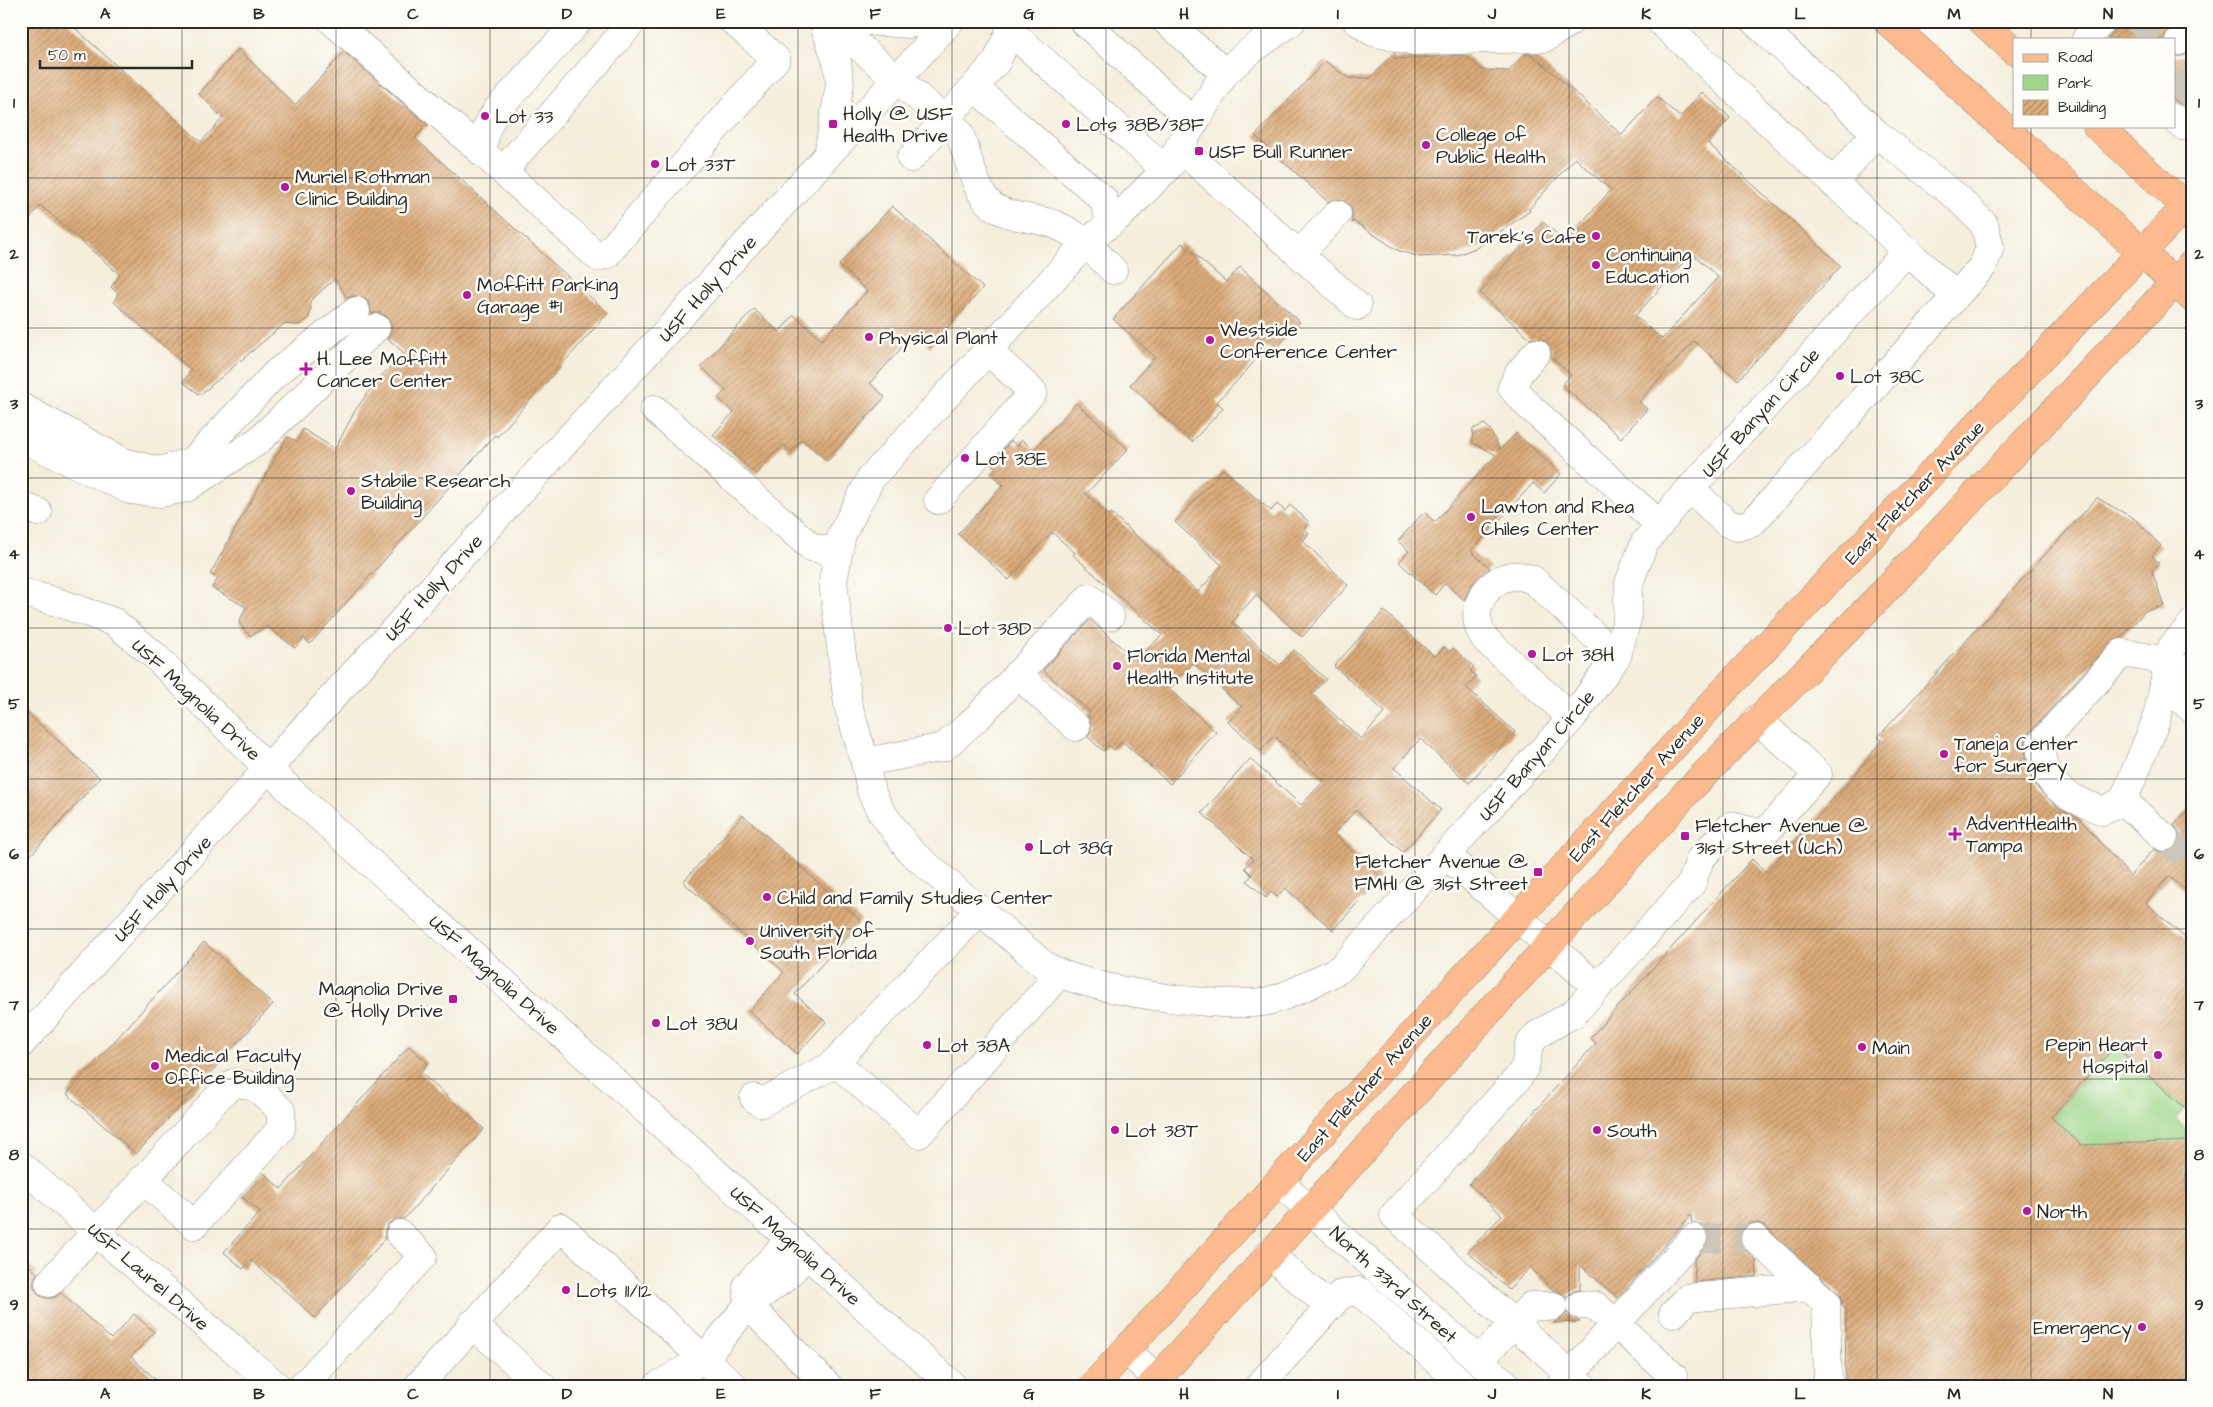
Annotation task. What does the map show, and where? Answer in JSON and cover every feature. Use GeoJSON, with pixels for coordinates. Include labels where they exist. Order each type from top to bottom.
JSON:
{"type":"FeatureCollection","features":[{"type":"Feature","properties":{"kind":"main road"},"geometry":{"type":"LineString","coordinates":[[1158,1383],[1269,1254],[1688,791],[2186,282],[2144,253],[1887,21]]}},
{"type":"Feature","properties":{"kind":"main road"},"geometry":{"type":"LineString","coordinates":[[1982,21],[2013,50]]}},
{"type":"Feature","properties":{"kind":"main road"},"geometry":{"type":"LineString","coordinates":[[2099,128],[2190,206]]}},
{"type":"Feature","properties":{"kind":"main road","name":"East Fletcher Avenue"},"geometry":{"type":"LineString","coordinates":[[1093,1386],[1732,682],[2190,206]]}},
{"type":"Feature","properties":{"kind":"street"},"geometry":{"type":"LineString","coordinates":[[332,21],[482,152],[598,257],[606,255],[776,59],[733,21]]}},
{"type":"Feature","properties":{"kind":"street"},"geometry":{"type":"LineString","coordinates":[[482,152],[486,129],[496,111],[578,21]]}},
{"type":"Feature","properties":{"kind":"street"},"geometry":{"type":"LineString","coordinates":[[503,171],[633,21]]}},
{"type":"Feature","properties":{"kind":"street"},"geometry":{"type":"LineString","coordinates":[[822,21],[837,62],[840,83],[828,154]]}},
{"type":"Feature","properties":{"kind":"street"},"geometry":{"type":"LineString","coordinates":[[829,21],[959,132],[968,153],[974,180],[990,205],[1012,215],[1054,224],[1086,243],[1112,270]]}},
{"type":"Feature","properties":{"kind":"street"},"geometry":{"type":"LineString","coordinates":[[865,21],[909,24],[930,21]]}},
{"type":"Feature","properties":{"kind":"street","name":"USF Holly Drive"},"geometry":{"type":"LineString","coordinates":[[21,1044],[950,21]]}},
{"type":"Feature","properties":{"kind":"street"},"geometry":{"type":"LineString","coordinates":[[1083,21],[1194,122]]}},
{"type":"Feature","properties":{"kind":"street"},"geometry":{"type":"LineString","coordinates":[[1166,21],[1225,73]]}},
{"type":"Feature","properties":{"kind":"street","name":"USF Banyan Circle"},"geometry":{"type":"LineString","coordinates":[[1292,21],[1246,54],[1225,73],[1166,170],[1111,223],[1086,243],[871,478],[842,534],[833,581],[840,653],[848,704],[865,762],[871,791],[890,826],[910,851],[1044,965],[1059,974],[1113,988],[1222,1004],[1265,1002],[1314,983],[1340,969],[1572,718],[1618,656],[1627,619],[1629,583],[1644,544],[1690,488],[1907,251]]}},
{"type":"Feature","properties":{"kind":"street"},"geometry":{"type":"LineString","coordinates":[[1358,21],[1373,32],[1414,41],[1518,29],[1545,38],[1573,26]]}},
{"type":"Feature","properties":{"kind":"street"},"geometry":{"type":"LineString","coordinates":[[1660,21],[1956,296]]}},
{"type":"Feature","properties":{"kind":"street"},"geometry":{"type":"LineString","coordinates":[[1690,488],[1727,523],[1737,527],[1752,523],[1983,266],[1990,247],[1984,224],[1958,198],[1876,132],[1754,21]]}},
{"type":"Feature","properties":{"kind":"street"},"geometry":{"type":"LineString","coordinates":[[2087,38],[2102,21]]}},
{"type":"Feature","properties":{"kind":"street"},"geometry":{"type":"LineString","coordinates":[[912,158],[996,61],[1012,26],[1166,170]]}},
{"type":"Feature","properties":{"kind":"street"},"geometry":{"type":"LineString","coordinates":[[974,87],[1104,199],[1111,223]]}},
{"type":"Feature","properties":{"kind":"street"},"geometry":{"type":"LineString","coordinates":[[2176,120],[2183,126],[2192,127]]}},
{"type":"Feature","properties":{"kind":"street"},"geometry":{"type":"LineString","coordinates":[[1833,183],[1876,132]]}},
{"type":"Feature","properties":{"kind":"street"},"geometry":{"type":"LineString","coordinates":[[1179,147],[1357,306]]}},
{"type":"Feature","properties":{"kind":"street"},"geometry":{"type":"LineString","coordinates":[[1299,254],[1336,214]]}},
{"type":"Feature","properties":{"kind":"street"},"geometry":{"type":"LineString","coordinates":[[21,407],[124,462],[160,472],[193,461],[275,374],[358,327],[258,441],[186,488],[161,493],[130,490],[21,438]]}},
{"type":"Feature","properties":{"kind":"street"},"geometry":{"type":"LineString","coordinates":[[938,500],[1033,392],[988,350]]}},
{"type":"Feature","properties":{"kind":"street"},"geometry":{"type":"LineString","coordinates":[[1536,354],[1518,373],[1512,388],[1659,524]]}},
{"type":"Feature","properties":{"kind":"street"},"geometry":{"type":"LineString","coordinates":[[654,409],[811,547],[838,553]]}},
{"type":"Feature","properties":{"kind":"street"},"geometry":{"type":"LineString","coordinates":[[1572,718],[1487,641],[1478,627],[1478,612],[1482,596],[1496,580],[1514,576],[1532,578],[1618,656]]}},
{"type":"Feature","properties":{"kind":"street","name":"USF Magnolia Drive"},"geometry":{"type":"LineString","coordinates":[[21,592],[60,603],[114,622],[154,655],[293,792],[953,1386]]}},
{"type":"Feature","properties":{"kind":"street"},"geometry":{"type":"LineString","coordinates":[[865,762],[944,747],[979,716],[1017,674],[1082,592],[1110,616]]}},
{"type":"Feature","properties":{"kind":"street"},"geometry":{"type":"LineString","coordinates":[[2192,624],[2172,647],[2175,671],[2192,709]]}},
{"type":"Feature","properties":{"kind":"street"},"geometry":{"type":"LineString","coordinates":[[2122,653],[2175,671],[2123,801],[2102,811],[2071,798],[2053,783],[2040,762],[2041,743],[2122,653]]}},
{"type":"Feature","properties":{"kind":"street"},"geometry":{"type":"LineString","coordinates":[[1017,674],[1076,727]]}},
{"type":"Feature","properties":{"kind":"street"},"geometry":{"type":"LineString","coordinates":[[1693,1238],[1616,1324],[1571,1382],[1514,1324],[1394,1216],[1518,1078],[1524,1067],[1530,1045],[1537,1035],[1574,1013],[1692,883],[1700,859],[1731,826],[1764,834],[1818,774],[1757,719]]}},
{"type":"Feature","properties":{"kind":"street"},"geometry":{"type":"LineString","coordinates":[[2123,801],[2164,837]]}},
{"type":"Feature","properties":{"kind":"street"},"geometry":{"type":"LineString","coordinates":[[1446,856],[1518,916],[1597,987]]}},
{"type":"Feature","properties":{"kind":"street"},"geometry":{"type":"LineString","coordinates":[[754,1098],[761,1102],[831,1066],[980,910]]}},
{"type":"Feature","properties":{"kind":"street"},"geometry":{"type":"LineString","coordinates":[[835,1062],[919,1134],[1059,974]]}},
{"type":"Feature","properties":{"kind":"street"},"geometry":{"type":"LineString","coordinates":[[49,1283],[144,1179],[234,1083],[248,1084],[263,1091],[281,1111],[281,1129],[194,1225],[144,1179]]}},
{"type":"Feature","properties":{"kind":"street","name":"USF Laurel Drive"},"geometry":{"type":"LineString","coordinates":[[21,1165],[96,1232],[277,1386]]}},
{"type":"Feature","properties":{"kind":"street","name":"North 33rd Street"},"geometry":{"type":"LineString","coordinates":[[1279,1182],[1508,1386]]}},
{"type":"Feature","properties":{"kind":"street"},"geometry":{"type":"LineString","coordinates":[[418,1386],[560,1227],[734,1386]]}},
{"type":"Feature","properties":{"kind":"street"},"geometry":{"type":"LineString","coordinates":[[303,1386],[423,1256],[400,1234]]}},
{"type":"Feature","properties":{"kind":"street"},"geometry":{"type":"LineString","coordinates":[[1755,1238],[1826,1302],[1828,1386]]}},
{"type":"Feature","properties":{"kind":"street"},"geometry":{"type":"LineString","coordinates":[[689,1386],[704,1359],[748,1305],[786,1277],[798,1248]]}},
{"type":"Feature","properties":{"kind":"street"},"geometry":{"type":"LineString","coordinates":[[1269,1254],[1330,1307]]}},
{"type":"Feature","properties":{"kind":"street"},"geometry":{"type":"LineString","coordinates":[[1673,1314],[1688,1298],[1810,1287]]}},
{"type":"Feature","properties":{"kind":"street"},"geometry":{"type":"LineString","coordinates":[[1259,1386],[1341,1294],[1359,1291],[1465,1386]]}},
{"type":"Feature","properties":{"kind":"street"},"geometry":{"type":"LineString","coordinates":[[748,1305],[828,1386]]}},
{"type":"Feature","properties":{"kind":"street"},"geometry":{"type":"LineString","coordinates":[[1479,1360],[1531,1306],[1553,1306]]}},
{"type":"Feature","properties":{"kind":"street"},"geometry":{"type":"LineString","coordinates":[[1580,1306],[1596,1306],[1673,1376],[1674,1386]]}},
{"type":"Feature","properties":{"kind":"street"},"geometry":{"type":"LineString","coordinates":[[472,1324],[542,1386]]}},
{"type":"Feature","properties":{"kind":"street"},"geometry":{"type":"LineString","coordinates":[[1126,1350],[1158,1383]]}},
{"type":"Feature","properties":{"kind":"street"},"geometry":{"type":"LineString","coordinates":[[656,1386],[704,1359]]}},
{"type":"Feature","properties":{"kind":"green space"},"geometry":{"type":"Polygon","coordinates":[[[2066,1003],[2185,1108],[2175,1119],[2192,1134],[2192,1140],[2173,1159],[2081,1145],[2051,1117],[2099,1064],[2051,1020],[2066,1003]]]}},
{"type":"Feature","properties":{"kind":"building"},"geometry":{"type":"Polygon","coordinates":[[[21,21],[67,21],[201,142],[223,118],[199,94],[238,49],[295,105],[344,52],[428,125],[415,138],[608,313],[497,437],[495,435],[310,644],[304,638],[295,648],[267,626],[250,636],[239,623],[246,607],[212,588],[218,578],[210,574],[287,437],[297,441],[303,429],[335,449],[356,409],[378,379],[404,353],[387,338],[391,332],[391,324],[388,318],[381,313],[371,313],[369,302],[362,297],[354,296],[347,298],[335,279],[310,301],[311,309],[308,319],[299,325],[284,324],[200,395],[183,382],[191,370],[114,302],[118,294],[111,287],[120,275],[40,205],[21,231],[21,21]]]}},
{"type":"Feature","properties":{"kind":"building"},"geometry":{"type":"Polygon","coordinates":[[[2117,21],[2156,21],[2167,31],[2164,38],[2108,38],[2114,31],[2117,21]]]}},
{"type":"Feature","properties":{"kind":"building"},"geometry":{"type":"Polygon","coordinates":[[[2190,52],[2192,53],[2192,111],[2176,101],[2176,56],[2183,56],[2190,52]]]}},
{"type":"Feature","properties":{"kind":"building"},"geometry":{"type":"Polygon","coordinates":[[[1524,54],[1532,54],[1622,135],[1657,97],[1680,117],[1702,92],[1730,118],[1708,143],[1841,266],[1738,380],[1694,341],[1639,402],[1647,409],[1621,438],[1562,385],[1571,375],[1551,357],[1551,348],[1546,341],[1538,338],[1530,339],[1480,293],[1543,222],[1565,241],[1611,190],[1575,158],[1529,209],[1530,211],[1478,247],[1457,255],[1420,257],[1399,251],[1353,221],[1352,223],[1352,210],[1347,202],[1340,199],[1328,202],[1255,136],[1325,61],[1348,78],[1371,78],[1392,55],[1396,59],[1465,55],[1482,70],[1509,71],[1524,54]],[[1692,253],[1635,316],[1662,339],[1718,277],[1692,253]]]}},
{"type":"Feature","properties":{"kind":"building","name":"Physical Plant"},"geometry":{"type":"Polygon","coordinates":[[[892,206],[983,288],[930,347],[915,333],[870,383],[885,397],[827,461],[802,439],[791,452],[783,444],[756,474],[713,435],[734,412],[718,398],[726,390],[701,367],[754,309],[779,332],[794,315],[822,340],[867,291],[839,265],[892,206]]]}},
{"type":"Feature","properties":{"kind":"building","name":"Westside Conference Center"},"geometry":{"type":"Polygon","coordinates":[[[1182,243],[1226,282],[1240,267],[1300,322],[1273,352],[1267,347],[1217,402],[1223,408],[1192,442],[1130,385],[1155,357],[1113,319],[1182,243]]]}},
{"type":"Feature","properties":{"kind":"building","name":"Florida Mental Health Institute"},"geometry":{"type":"Polygon","coordinates":[[[1076,403],[1128,449],[1086,494],[1109,515],[1111,513],[1198,592],[1222,565],[1175,522],[1223,469],[1271,511],[1277,504],[1285,511],[1290,505],[1309,522],[1304,528],[1309,533],[1303,541],[1348,585],[1302,637],[1256,595],[1232,622],[1280,665],[1294,650],[1326,679],[1312,694],[1361,739],[1385,712],[1334,666],[1384,611],[1435,657],[1444,647],[1450,652],[1453,648],[1474,667],[1470,671],[1476,676],[1466,687],[1515,732],[1469,783],[1420,739],[1394,768],[1441,810],[1403,852],[1356,810],[1334,834],[1381,877],[1333,930],[1285,888],[1277,897],[1271,892],[1266,898],[1247,881],[1252,875],[1245,868],[1253,859],[1202,813],[1250,759],[1301,805],[1324,781],[1274,736],[1261,751],[1228,722],[1242,707],[1193,663],[1169,689],[1216,732],[1170,784],[1122,741],[1114,750],[1108,745],[1103,751],[1088,737],[1091,723],[1087,716],[1090,712],[1043,670],[1090,620],[1136,660],[1162,635],[1073,555],[1075,553],[1052,532],[1009,580],[958,534],[1003,485],[991,474],[996,468],[991,464],[1011,441],[1017,446],[1022,440],[1034,450],[1076,403]]]}},
{"type":"Feature","properties":{"kind":"building","name":"Lawton and Rhea Chiles Center"},"geometry":{"type":"Polygon","coordinates":[[[1484,424],[1489,428],[1500,450],[1516,433],[1561,474],[1544,493],[1533,483],[1471,551],[1490,568],[1472,584],[1464,600],[1445,583],[1435,595],[1399,562],[1409,551],[1398,541],[1424,512],[1435,522],[1496,455],[1472,442],[1473,429],[1484,424]]]}},
{"type":"Feature","properties":{"kind":"building","name":"AdventHealth Tampa"},"geometry":{"type":"Polygon","coordinates":[[[2097,498],[2135,519],[2161,546],[2152,556],[2159,563],[2152,571],[2164,606],[2145,611],[2121,638],[2110,643],[2029,733],[2025,744],[2026,759],[2031,777],[2039,790],[2058,807],[2079,818],[2130,876],[2154,849],[2161,852],[2169,852],[2175,848],[2179,840],[2179,832],[2174,825],[2192,806],[2192,896],[2169,876],[2146,903],[2192,944],[2192,1114],[2115,1046],[2051,1117],[2081,1145],[2192,1141],[2192,1156],[2185,1164],[2188,1223],[2192,1227],[2192,1386],[1845,1386],[1846,1310],[1842,1305],[1840,1295],[1765,1226],[1758,1223],[1750,1223],[1744,1227],[1740,1235],[1740,1243],[1756,1260],[1757,1276],[1695,1282],[1694,1260],[1705,1248],[1708,1242],[1708,1234],[1703,1226],[1692,1223],[1691,1215],[1618,1298],[1580,1265],[1580,1290],[1573,1291],[1566,1298],[1560,1292],[1553,1290],[1530,1267],[1509,1290],[1468,1252],[1502,1215],[1469,1184],[1596,1043],[1590,1038],[1752,859],[1766,873],[1856,774],[1882,740],[1878,737],[2097,498]]]}},
{"type":"Feature","properties":{"kind":"building"},"geometry":{"type":"Polygon","coordinates":[[[21,708],[100,778],[21,866],[21,708]]]}},
{"type":"Feature","properties":{"kind":"building","name":"Child and Family Studies Center"},"geometry":{"type":"Polygon","coordinates":[[[743,815],[861,921],[795,994],[826,1022],[797,1054],[749,1011],[784,972],[683,882],[743,815]]]}},
{"type":"Feature","properties":{"kind":"building","name":"Medical Faculty Office Building"},"geometry":{"type":"Polygon","coordinates":[[[204,942],[273,1004],[136,1154],[67,1094],[204,942]]]}},
{"type":"Feature","properties":{"kind":"building"},"geometry":{"type":"Polygon","coordinates":[[[409,1046],[428,1063],[420,1072],[484,1129],[404,1219],[395,1219],[388,1224],[385,1231],[385,1239],[315,1318],[251,1260],[243,1269],[224,1252],[260,1212],[242,1197],[264,1173],[281,1189],[409,1046]]]}},
{"type":"Feature","properties":{"kind":"building"},"geometry":{"type":"Polygon","coordinates":[[[30,1266],[37,1273],[34,1279],[34,1287],[39,1295],[45,1298],[53,1298],[61,1293],[111,1339],[134,1314],[154,1332],[131,1357],[163,1386],[21,1386],[21,1275],[30,1266]]]}},
{"type":"Feature","properties":{"kind":"building"},"geometry":{"type":"Polygon","coordinates":[[[1567,1313],[1580,1322],[1553,1323],[1561,1319],[1567,1313]]]}},
{"type":"Feature","properties":{"kind":"tunnel"},"geometry":{"type":"LineString","coordinates":[[2139,38],[2154,21]]}},
{"type":"Feature","properties":{"kind":"tunnel"},"geometry":{"type":"LineString","coordinates":[[2176,96],[2192,79]]}},
{"type":"Feature","properties":{"kind":"tunnel"},"geometry":{"type":"LineString","coordinates":[[2164,837],[2192,862]]}},
{"type":"Feature","properties":{"kind":"tunnel"},"geometry":{"type":"LineString","coordinates":[[1693,1238],[1755,1238]]}},
{"type":"Feature","properties":{"kind":"place","name":"Lot 33"},"geometry":{"type":"Point","coordinates":[485,116]}},
{"type":"Feature","properties":{"kind":"place","name":"Holly @ USF Health Drive"},"geometry":{"type":"Point","coordinates":[833,124]}},
{"type":"Feature","properties":{"kind":"place","name":"Lots 38B/38F"},"geometry":{"type":"Point","coordinates":[1066,124]}},
{"type":"Feature","properties":{"kind":"place","name":"College of Public Health"},"geometry":{"type":"Point","coordinates":[1426,145]}},
{"type":"Feature","properties":{"kind":"place","name":"USF Bull Runner"},"geometry":{"type":"Point","coordinates":[1199,151]}},
{"type":"Feature","properties":{"kind":"place","name":"Lot 33T"},"geometry":{"type":"Point","coordinates":[655,164]}},
{"type":"Feature","properties":{"kind":"place","name":"Muriel Rothman Clinic Building"},"geometry":{"type":"Point","coordinates":[285,187]}},
{"type":"Feature","properties":{"kind":"place","name":"Tarek's Cafe"},"geometry":{"type":"Point","coordinates":[1596,236]}},
{"type":"Feature","properties":{"kind":"place","name":"Continuing Education"},"geometry":{"type":"Point","coordinates":[1596,265]}},
{"type":"Feature","properties":{"kind":"place","name":"Moffitt Parking Garage #1"},"geometry":{"type":"Point","coordinates":[467,295]}},
{"type":"Feature","properties":{"kind":"place","name":"Physical Plant"},"geometry":{"type":"Point","coordinates":[869,337]}},
{"type":"Feature","properties":{"kind":"place","name":"Westside Conference Center"},"geometry":{"type":"Point","coordinates":[1210,340]}},
{"type":"Feature","properties":{"kind":"place","name":"H. Lee Moffitt Cancer Center"},"geometry":{"type":"Point","coordinates":[306,369]}},
{"type":"Feature","properties":{"kind":"place","name":"Lot 38C"},"geometry":{"type":"Point","coordinates":[1840,376]}},
{"type":"Feature","properties":{"kind":"place","name":"Lot 38E"},"geometry":{"type":"Point","coordinates":[965,458]}},
{"type":"Feature","properties":{"kind":"place","name":"Stabile Research Building"},"geometry":{"type":"Point","coordinates":[351,491]}},
{"type":"Feature","properties":{"kind":"place","name":"Lawton and Rhea Chiles Center"},"geometry":{"type":"Point","coordinates":[1471,517]}},
{"type":"Feature","properties":{"kind":"place","name":"Lot 38D"},"geometry":{"type":"Point","coordinates":[948,628]}},
{"type":"Feature","properties":{"kind":"place","name":"Lot 38H"},"geometry":{"type":"Point","coordinates":[1532,654]}},
{"type":"Feature","properties":{"kind":"place","name":"Florida Mental Health Institute"},"geometry":{"type":"Point","coordinates":[1117,666]}},
{"type":"Feature","properties":{"kind":"place","name":"Taneja Center for Surgery"},"geometry":{"type":"Point","coordinates":[1944,754]}},
{"type":"Feature","properties":{"kind":"place","name":"AdventHealth Tampa"},"geometry":{"type":"Point","coordinates":[1955,834]}},
{"type":"Feature","properties":{"kind":"place","name":"Fletcher Avenue @ 31st Street (Uch)"},"geometry":{"type":"Point","coordinates":[1685,836]}},
{"type":"Feature","properties":{"kind":"place","name":"Lot 38G"},"geometry":{"type":"Point","coordinates":[1029,847]}},
{"type":"Feature","properties":{"kind":"place","name":"Fletcher Avenue @ FMHI @ 31st Street"},"geometry":{"type":"Point","coordinates":[1538,872]}},
{"type":"Feature","properties":{"kind":"place","name":"Child and Family Studies Center"},"geometry":{"type":"Point","coordinates":[767,897]}},
{"type":"Feature","properties":{"kind":"place","name":"University of South Florida"},"geometry":{"type":"Point","coordinates":[750,941]}},
{"type":"Feature","properties":{"kind":"place","name":"Magnolia Drive @ Holly Drive"},"geometry":{"type":"Point","coordinates":[453,999]}},
{"type":"Feature","properties":{"kind":"place","name":"Lot 38U"},"geometry":{"type":"Point","coordinates":[656,1023]}},
{"type":"Feature","properties":{"kind":"place","name":"Lot 38A"},"geometry":{"type":"Point","coordinates":[927,1045]}},
{"type":"Feature","properties":{"kind":"place","name":"Main"},"geometry":{"type":"Point","coordinates":[1862,1047]}},
{"type":"Feature","properties":{"kind":"place","name":"Pepin Heart Hospital"},"geometry":{"type":"Point","coordinates":[2158,1055]}},
{"type":"Feature","properties":{"kind":"place","name":"Medical Faculty Office Building"},"geometry":{"type":"Point","coordinates":[155,1066]}},
{"type":"Feature","properties":{"kind":"place","name":"Lot 38T"},"geometry":{"type":"Point","coordinates":[1115,1130]}},
{"type":"Feature","properties":{"kind":"place","name":"South"},"geometry":{"type":"Point","coordinates":[1597,1130]}},
{"type":"Feature","properties":{"kind":"place","name":"North"},"geometry":{"type":"Point","coordinates":[2027,1211]}},
{"type":"Feature","properties":{"kind":"place","name":"Lots 11/12"},"geometry":{"type":"Point","coordinates":[566,1290]}},
{"type":"Feature","properties":{"kind":"place","name":"Emergency"},"geometry":{"type":"Point","coordinates":[2142,1327]}}]}
